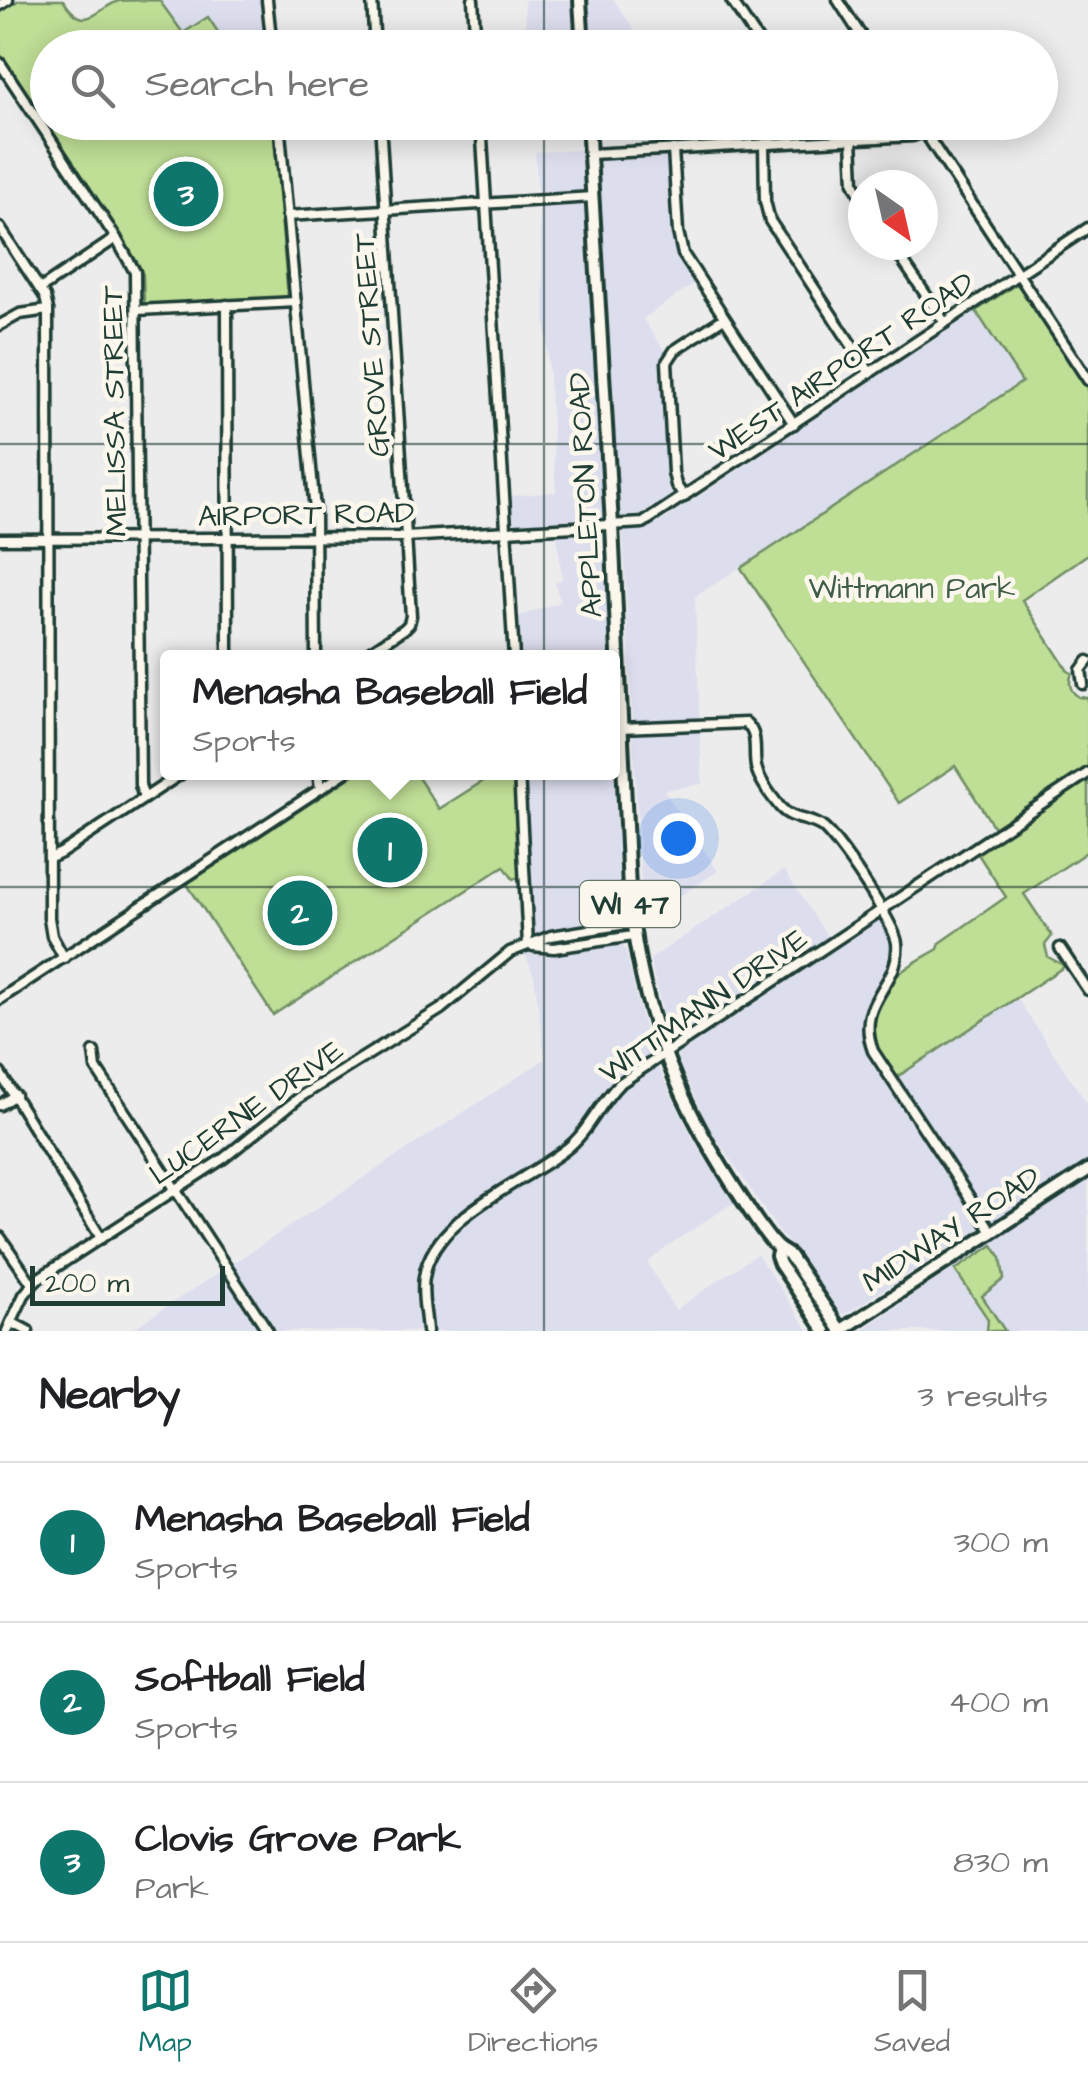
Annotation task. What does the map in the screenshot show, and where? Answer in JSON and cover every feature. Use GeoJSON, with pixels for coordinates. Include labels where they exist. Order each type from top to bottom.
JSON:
{"type":"FeatureCollection","features":[{"type":"Feature","properties":{"kind":"main road"},"geometry":{"type":"LineString","coordinates":[[580,0],[582,30]]}},
{"type":"Feature","properties":{"kind":"main road","name":"APPLETON ROAD"},"geometry":{"type":"LineString","coordinates":[[590,140],[618,650]]}},
{"type":"Feature","properties":{"kind":"main road","name":"APPLETON ROAD"},"geometry":{"type":"LineString","coordinates":[[620,687],[633,936],[644,991],[664,1054],[709,1148],[746,1206],[779,1249],[790,1256],[840,1331]]}},
{"type":"Feature","properties":{"kind":"main road","name":"MIDWAY ROAD"},"geometry":{"type":"LineString","coordinates":[[840,1331],[1088,1170]]}},
{"type":"Feature","properties":{"kind":"main road","name":"APPLETON ROAD"},"geometry":{"type":"LineString","coordinates":[[779,1249],[780,1264],[825,1331]]}},
{"type":"Feature","properties":{"kind":"street"},"geometry":{"type":"LineString","coordinates":[[0,5],[8,0]]}},
{"type":"Feature","properties":{"kind":"street"},"geometry":{"type":"LineString","coordinates":[[267,0],[270,30]]}},
{"type":"Feature","properties":{"kind":"street"},"geometry":{"type":"LineString","coordinates":[[372,0],[374,30]]}},
{"type":"Feature","properties":{"kind":"street"},"geometry":{"type":"LineString","coordinates":[[474,0],[475,30]]}},
{"type":"Feature","properties":{"kind":"street"},"geometry":{"type":"LineString","coordinates":[[731,0],[751,30]]}},
{"type":"Feature","properties":{"kind":"street"},"geometry":{"type":"LineString","coordinates":[[838,0],[857,30]]}},
{"type":"Feature","properties":{"kind":"street","name":"MELISSA STREET"},"geometry":{"type":"LineString","coordinates":[[0,63],[30,108]]}},
{"type":"Feature","properties":{"kind":"street","name":"MELISSA STREET"},"geometry":{"type":"LineString","coordinates":[[51,140],[135,272],[140,784],[144,798]]}},
{"type":"Feature","properties":{"kind":"street"},"geometry":{"type":"LineString","coordinates":[[280,140],[316,538],[316,650]]}},
{"type":"Feature","properties":{"kind":"street","name":"GROVE STREET"},"geometry":{"type":"LineString","coordinates":[[372,650],[410,624],[411,616],[381,140]]}},
{"type":"Feature","properties":{"kind":"street"},"geometry":{"type":"LineString","coordinates":[[482,140],[513,650]]}},
{"type":"Feature","properties":{"kind":"street"},"geometry":{"type":"LineString","coordinates":[[591,154],[834,140]]}},
{"type":"Feature","properties":{"kind":"street"},"geometry":{"type":"LineString","coordinates":[[852,140],[853,170]]}},
{"type":"Feature","properties":{"kind":"street"},"geometry":{"type":"LineString","coordinates":[[929,140],[1088,380]]}},
{"type":"Feature","properties":{"kind":"street"},"geometry":{"type":"LineString","coordinates":[[764,144],[764,201],[768,216],[870,373]]}},
{"type":"Feature","properties":{"kind":"street"},"geometry":{"type":"LineString","coordinates":[[673,148],[680,247],[794,424]]}},
{"type":"Feature","properties":{"kind":"street"},"geometry":{"type":"LineString","coordinates":[[287,216],[594,196]]}},
{"type":"Feature","properties":{"kind":"street"},"geometry":{"type":"LineString","coordinates":[[0,228],[40,289],[48,310],[49,924],[64,958]]}},
{"type":"Feature","properties":{"kind":"street","name":"WEST AIRPORT ROAD"},"geometry":{"type":"LineString","coordinates":[[612,525],[643,523],[1088,228]]}},
{"type":"Feature","properties":{"kind":"street"},"geometry":{"type":"LineString","coordinates":[[40,289],[116,238]]}},
{"type":"Feature","properties":{"kind":"street"},"geometry":{"type":"LineString","coordinates":[[902,260],[945,324]]}},
{"type":"Feature","properties":{"kind":"street"},"geometry":{"type":"LineString","coordinates":[[137,310],[296,302]]}},
{"type":"Feature","properties":{"kind":"street"},"geometry":{"type":"LineString","coordinates":[[227,305],[228,650]]}},
{"type":"Feature","properties":{"kind":"street"},"geometry":{"type":"LineString","coordinates":[[0,324],[20,314],[48,310]]}},
{"type":"Feature","properties":{"kind":"street"},"geometry":{"type":"LineString","coordinates":[[684,497],[673,472],[667,362],[675,350],[724,318]]}},
{"type":"Feature","properties":{"kind":"street","name":"AIRPORT ROAD"},"geometry":{"type":"LineString","coordinates":[[0,539],[406,537],[612,525]]}},
{"type":"Feature","properties":{"kind":"street"},"geometry":{"type":"LineString","coordinates":[[1083,684],[1082,670],[1088,661]]}},
{"type":"Feature","properties":{"kind":"street"},"geometry":{"type":"LineString","coordinates":[[622,728],[741,722],[750,726],[758,773],[780,808],[828,832],[894,932],[897,953],[891,976],[876,995],[870,1014],[870,1044],[992,1232]]}},
{"type":"Feature","properties":{"kind":"street","name":"WITTMANN DRIVE"},"geometry":{"type":"LineString","coordinates":[[428,1331],[422,1295],[425,1269],[434,1248],[448,1230],[469,1214],[566,1150],[619,1084],[1088,773]]}},
{"type":"Feature","properties":{"kind":"street"},"geometry":{"type":"LineString","coordinates":[[50,858],[172,780]]}},
{"type":"Feature","properties":{"kind":"street"},"geometry":{"type":"LineString","coordinates":[[319,780],[320,789]]}},
{"type":"Feature","properties":{"kind":"street"},"geometry":{"type":"LineString","coordinates":[[0,999],[334,780]]}},
{"type":"Feature","properties":{"kind":"street"},"geometry":{"type":"LineString","coordinates":[[520,780],[528,945],[554,948],[633,936]]}},
{"type":"Feature","properties":{"kind":"street","name":"LUCERNE DRIVE"},"geometry":{"type":"LineString","coordinates":[[9,1327],[32,1284],[224,1158],[289,1105],[441,1010],[502,958],[551,936],[632,924]]}},
{"type":"Feature","properties":{"kind":"street"},"geometry":{"type":"LineString","coordinates":[[1060,948],[1088,990]]}},
{"type":"Feature","properties":{"kind":"street"},"geometry":{"type":"LineString","coordinates":[[94,1052],[96,1068],[268,1331]]}},
{"type":"Feature","properties":{"kind":"street"},"geometry":{"type":"LineString","coordinates":[[0,1073],[101,1238]]}},
{"type":"Feature","properties":{"kind":"street"},"geometry":{"type":"LineString","coordinates":[[0,1105],[14,1095]]}},
{"type":"Feature","properties":{"kind":"street"},"geometry":{"type":"LineString","coordinates":[[0,1237],[32,1284]]}},
{"type":"Feature","properties":{"kind":"street"},"geometry":{"type":"LineString","coordinates":[[9,1327],[28,1331]]}},
{"type":"Feature","properties":{"kind":"shaded area"},"geometry":{"type":"Polygon","coordinates":[[[159,0],[262,0],[264,30],[217,30],[208,17],[188,30],[179,30],[159,0]]]}},
{"type":"Feature","properties":{"kind":"shaded area"},"geometry":{"type":"Polygon","coordinates":[[[524,0],[614,0],[634,30],[526,30],[524,0]]]}},
{"type":"Feature","properties":{"kind":"shaded area"},"geometry":{"type":"Polygon","coordinates":[[[583,150],[585,159],[670,153],[676,251],[695,283],[643,319],[667,354],[662,368],[669,475],[676,493],[639,515],[512,525],[510,496],[556,492],[535,152],[583,150]]]}},
{"type":"Feature","properties":{"kind":"shaded area"},"geometry":{"type":"Polygon","coordinates":[[[976,311],[1023,382],[695,597],[702,784],[664,790],[718,871],[644,920],[623,532],[654,526],[976,311]]]}},
{"type":"Feature","properties":{"kind":"shaded area"},"geometry":{"type":"Polygon","coordinates":[[[597,532],[602,536],[609,650],[519,650],[517,617],[560,602],[555,583],[562,579],[557,535],[597,532]]]}},
{"type":"Feature","properties":{"kind":"shaded area"},"geometry":{"type":"Polygon","coordinates":[[[526,780],[615,780],[620,918],[616,923],[537,936],[526,780]]]}},
{"type":"Feature","properties":{"kind":"shaded area"},"geometry":{"type":"Polygon","coordinates":[[[784,870],[833,945],[875,919],[887,929],[890,959],[867,1003],[863,1020],[869,1054],[887,1083],[1017,998],[1088,1105],[1088,1162],[844,1315],[807,1273],[708,1126],[665,1022],[650,959],[784,870]]]}},
{"type":"Feature","properties":{"kind":"shaded area"},"geometry":{"type":"Polygon","coordinates":[[[615,944],[625,949],[649,1049],[692,1137],[733,1203],[648,1263],[675,1310],[757,1254],[809,1331],[129,1331],[545,1059],[534,976],[524,951],[551,952],[615,944]]]}},
{"type":"Feature","properties":{"kind":"shaded area"},"geometry":{"type":"Polygon","coordinates":[[[1088,1179],[1088,1331],[860,1331],[988,1244],[1088,1179]]]}},
{"type":"Feature","properties":{"kind":"green space"},"geometry":{"type":"Polygon","coordinates":[[[19,0],[63,0],[84,18],[118,1],[159,0],[181,30],[30,30],[30,100],[0,54],[0,13],[19,0]]]}},
{"type":"Feature","properties":{"kind":"green space"},"geometry":{"type":"Polygon","coordinates":[[[208,17],[217,30],[188,30],[208,17]]]}},
{"type":"Feature","properties":{"kind":"green space"},"geometry":{"type":"Polygon","coordinates":[[[57,140],[274,140],[288,297],[144,304],[139,265],[57,140]]]}},
{"type":"Feature","properties":{"kind":"green space","name":"Wittmann Park"},"geometry":{"type":"Polygon","coordinates":[[[1018,283],[1088,387],[1088,554],[1022,600],[1072,673],[1073,692],[1088,698],[1088,768],[995,829],[955,766],[899,803],[741,568],[1022,382],[976,311],[1018,283]]]}},
{"type":"Feature","properties":{"kind":"green space"},"geometry":{"type":"Polygon","coordinates":[[[1088,777],[1088,851],[1024,894],[1052,936],[1045,945],[1048,957],[1065,966],[897,1077],[875,1040],[876,1011],[885,992],[906,968],[938,949],[940,943],[1006,897],[976,851],[1088,777]]]}},
{"type":"Feature","properties":{"kind":"green space"},"geometry":{"type":"Polygon","coordinates":[[[346,780],[420,780],[439,809],[485,780],[516,780],[520,877],[513,879],[504,866],[273,1015],[187,884],[346,780]]]}},
{"type":"Feature","properties":{"kind":"green space"},"geometry":{"type":"Polygon","coordinates":[[[993,1245],[1001,1258],[1004,1279],[982,1296],[1005,1331],[987,1331],[988,1319],[955,1270],[993,1245]]]}},
{"type":"Feature","properties":{"kind":"place","name":"Clovis Grove Park"},"geometry":{"type":"Point","coordinates":[186,194]}},
{"type":"Feature","properties":{"kind":"place","name":"Menasha Baseball Field"},"geometry":{"type":"Point","coordinates":[390,850]}},
{"type":"Feature","properties":{"kind":"place","name":"Softball Field"},"geometry":{"type":"Point","coordinates":[300,913]}}]}
